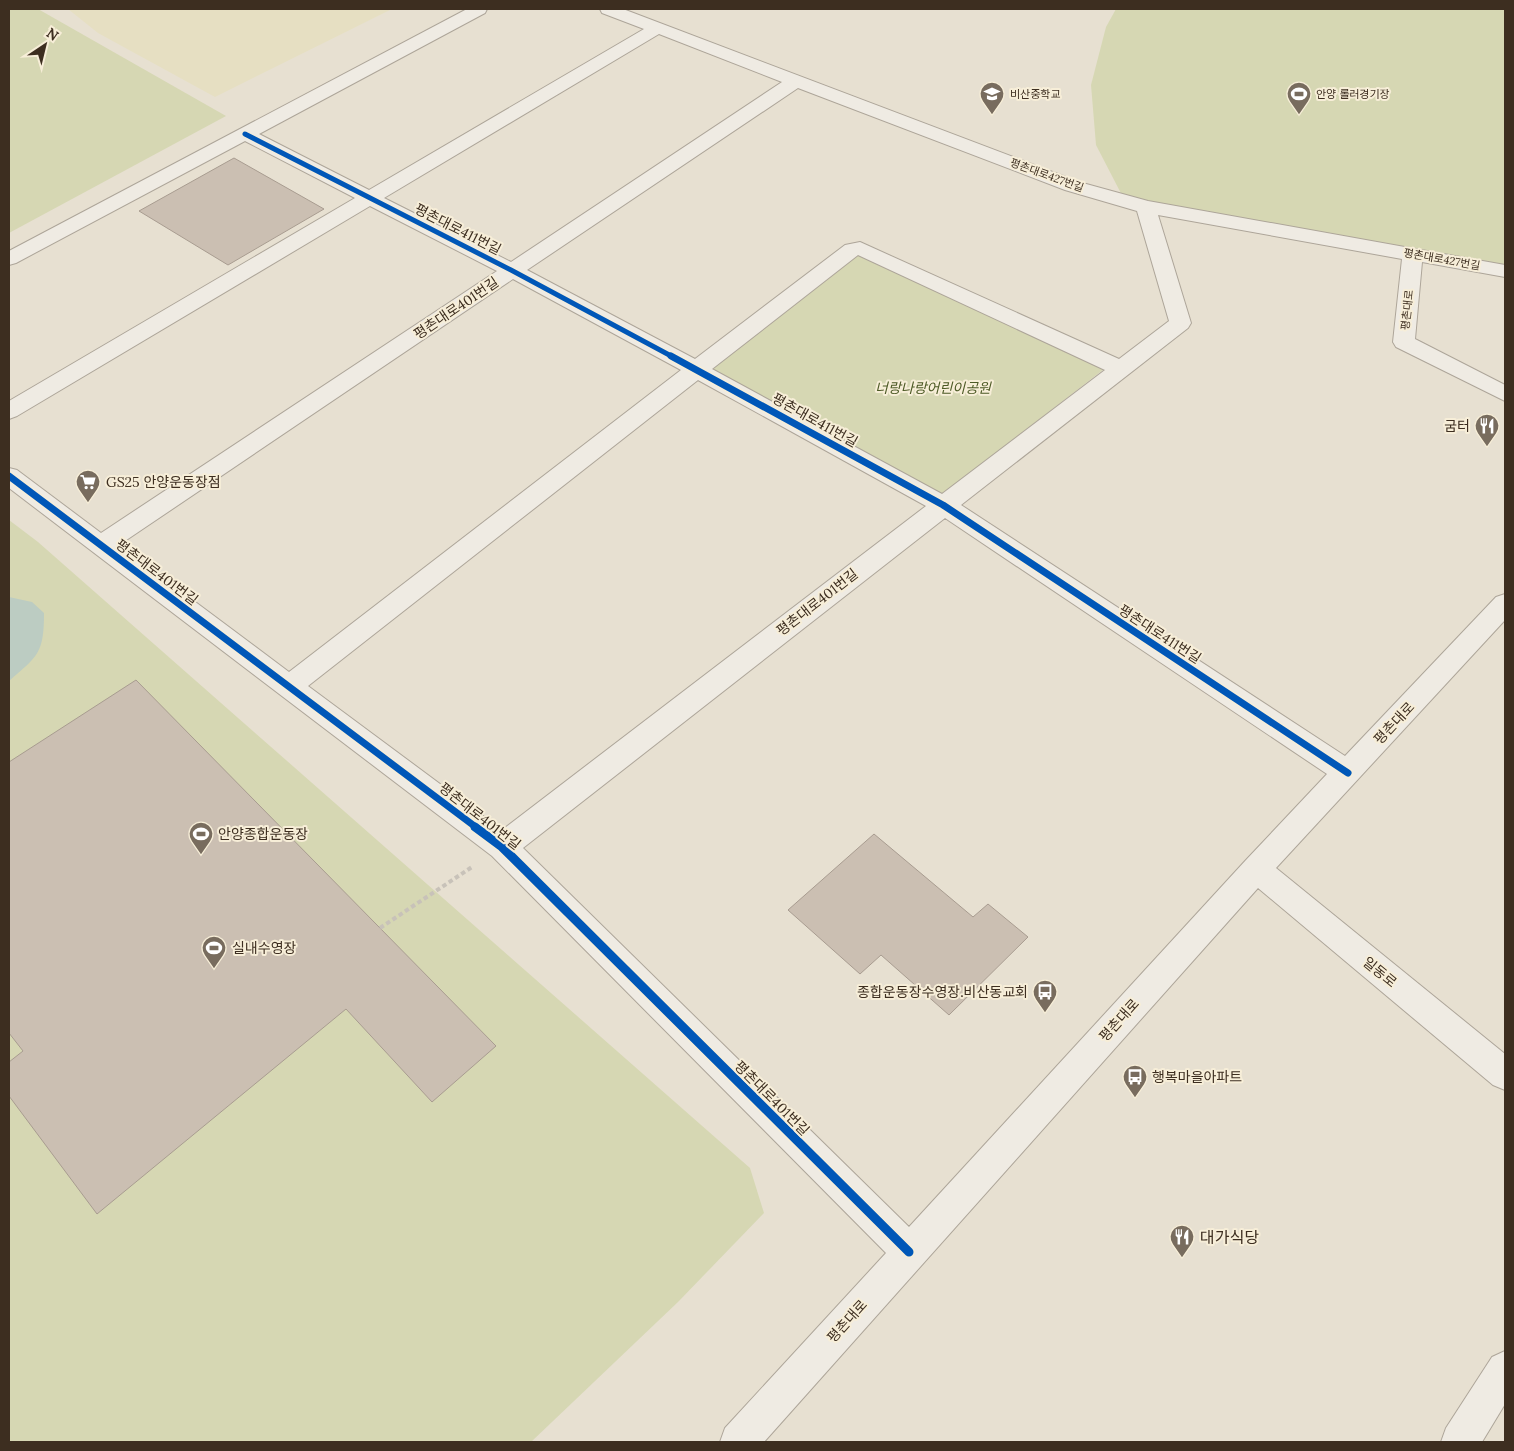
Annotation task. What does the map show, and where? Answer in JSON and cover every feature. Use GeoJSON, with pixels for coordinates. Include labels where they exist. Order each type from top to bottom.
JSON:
{"type":"FeatureCollection","features":[{"type":"Feature","properties":{"kind":"street"},"geometry":{"type":"LineString","coordinates":[[9,259],[479,9]]}},
{"type":"Feature","properties":{"kind":"street","name":"평촌대로427번길"},"geometry":{"type":"LineString","coordinates":[[608,9],[1072,186],[1146,207],[1505,271]]}},
{"type":"Feature","properties":{"kind":"street"},"geometry":{"type":"LineString","coordinates":[[9,411],[657,28]]}},
{"type":"Feature","properties":{"kind":"street","name":"평촌대로411번길"},"geometry":{"type":"LineString","coordinates":[[511,270],[797,80]]}},
{"type":"Feature","properties":{"kind":"street","name":"평촌대로411번길"},"geometry":{"type":"LineString","coordinates":[[245,134],[511,270],[943,505],[1348,773]]}},
{"type":"Feature","properties":{"kind":"street"},"geometry":{"type":"LineString","coordinates":[[943,505],[1180,323],[1146,207]]}},
{"type":"Feature","properties":{"kind":"street"},"geometry":{"type":"LineString","coordinates":[[288,687],[852,249],[860,248],[1121,369]]}},
{"type":"Feature","properties":{"kind":"street","name":"평촌대로"},"geometry":{"type":"LineString","coordinates":[[1413,254],[1404,342],[1505,394]]}},
{"type":"Feature","properties":{"kind":"street","name":"평촌대로401번길"},"geometry":{"type":"LineString","coordinates":[[101,545],[511,270]]}},
{"type":"Feature","properties":{"kind":"street","name":"평촌대로401번길"},"geometry":{"type":"LineString","coordinates":[[9,476],[502,847],[909,1252]]}},
{"type":"Feature","properties":{"kind":"street","name":"평촌대로401번길"},"geometry":{"type":"LineString","coordinates":[[502,847],[943,505]]}},
{"type":"Feature","properties":{"kind":"street","name":"평촌대로"},"geometry":{"type":"LineString","coordinates":[[738,1442],[1256,869],[1505,604]]}},
{"type":"Feature","properties":{"kind":"street","name":"일동로"},"geometry":{"type":"LineString","coordinates":[[1256,869],[1505,1074]]}},
{"type":"Feature","properties":{"kind":"street"},"geometry":{"type":"LineString","coordinates":[[1460,1442],[1505,1370]]}},
{"type":"Feature","properties":{"kind":"path"},"geometry":{"type":"LineString","coordinates":[[380,928],[502,847]]}},
{"type":"Feature","properties":{"kind":"shaded area"},"geometry":{"type":"Polygon","coordinates":[[[68,9],[392,9],[215,97],[98,33],[68,9]]]}},
{"type":"Feature","properties":{"kind":"shaded area"},"geometry":{"type":"Polygon","coordinates":[[[9,597],[32,602],[44,613],[44,626],[41,646],[37,653],[9,681],[9,597]]]}},
{"type":"Feature","properties":{"kind":"green space"},"geometry":{"type":"Polygon","coordinates":[[[9,9],[38,9],[226,116],[9,233],[9,9]]]}},
{"type":"Feature","properties":{"kind":"green space","name":"안양 롤러경기장"},"geometry":{"type":"Polygon","coordinates":[[[1116,9],[1505,9],[1505,271],[1127,205],[1096,145],[1091,85],[1106,27],[1116,9]]]}},
{"type":"Feature","properties":{"kind":"green space","name":"너랑나랑어린이공원"},"geometry":{"type":"Polygon","coordinates":[[[857,255],[1104,369],[942,495],[708,367],[857,255]]]}},
{"type":"Feature","properties":{"kind":"green space","name":"안양종합운동장"},"geometry":{"type":"Polygon","coordinates":[[[9,520],[38,542],[750,1168],[764,1213],[678,1302],[531,1442],[9,1442],[9,520]]]}},
{"type":"Feature","properties":{"kind":"building"},"geometry":{"type":"Polygon","coordinates":[[[234,158],[324,209],[228,265],[139,211],[234,158]]]}},
{"type":"Feature","properties":{"kind":"building","name":"실내수영장"},"geometry":{"type":"Polygon","coordinates":[[[136,680],[496,1046],[432,1102],[346,1009],[97,1214],[9,1096],[9,1062],[23,1051],[9,1033],[9,762],[136,680]]]}},
{"type":"Feature","properties":{"kind":"building"},"geometry":{"type":"Polygon","coordinates":[[[874,834],[973,917],[988,904],[1028,937],[949,1015],[881,955],[860,974],[788,910],[874,834]]]}},
{"type":"Feature","properties":{"kind":"cycle path"},"geometry":{"type":"LineString","coordinates":[[245,134],[511,270],[943,505],[1348,773]]}},
{"type":"Feature","properties":{"kind":"cycle path"},"geometry":{"type":"LineString","coordinates":[[9,476],[502,847],[909,1252]]}},
{"type":"Feature","properties":{"kind":"place","name":"비산중학교"},"geometry":{"type":"Point","coordinates":[992,115]}},
{"type":"Feature","properties":{"kind":"place","name":"안양 롤러경기장"},"geometry":{"type":"Point","coordinates":[1299,115]}},
{"type":"Feature","properties":{"kind":"place","name":"굼터"},"geometry":{"type":"Point","coordinates":[1487,447]}},
{"type":"Feature","properties":{"kind":"place","name":"GS25 안양운동장점"},"geometry":{"type":"Point","coordinates":[88,503]}},
{"type":"Feature","properties":{"kind":"place","name":"안양종합운동장"},"geometry":{"type":"Point","coordinates":[201,855]}},
{"type":"Feature","properties":{"kind":"place","name":"실내수영장"},"geometry":{"type":"Point","coordinates":[214,969]}},
{"type":"Feature","properties":{"kind":"place","name":"종합운동장수영장.비산동교회"},"geometry":{"type":"Point","coordinates":[1045,1013]}},
{"type":"Feature","properties":{"kind":"place","name":"행복마을아파트"},"geometry":{"type":"Point","coordinates":[1135,1098]}},
{"type":"Feature","properties":{"kind":"place","name":"대가식당"},"geometry":{"type":"Point","coordinates":[1182,1258]}}]}
